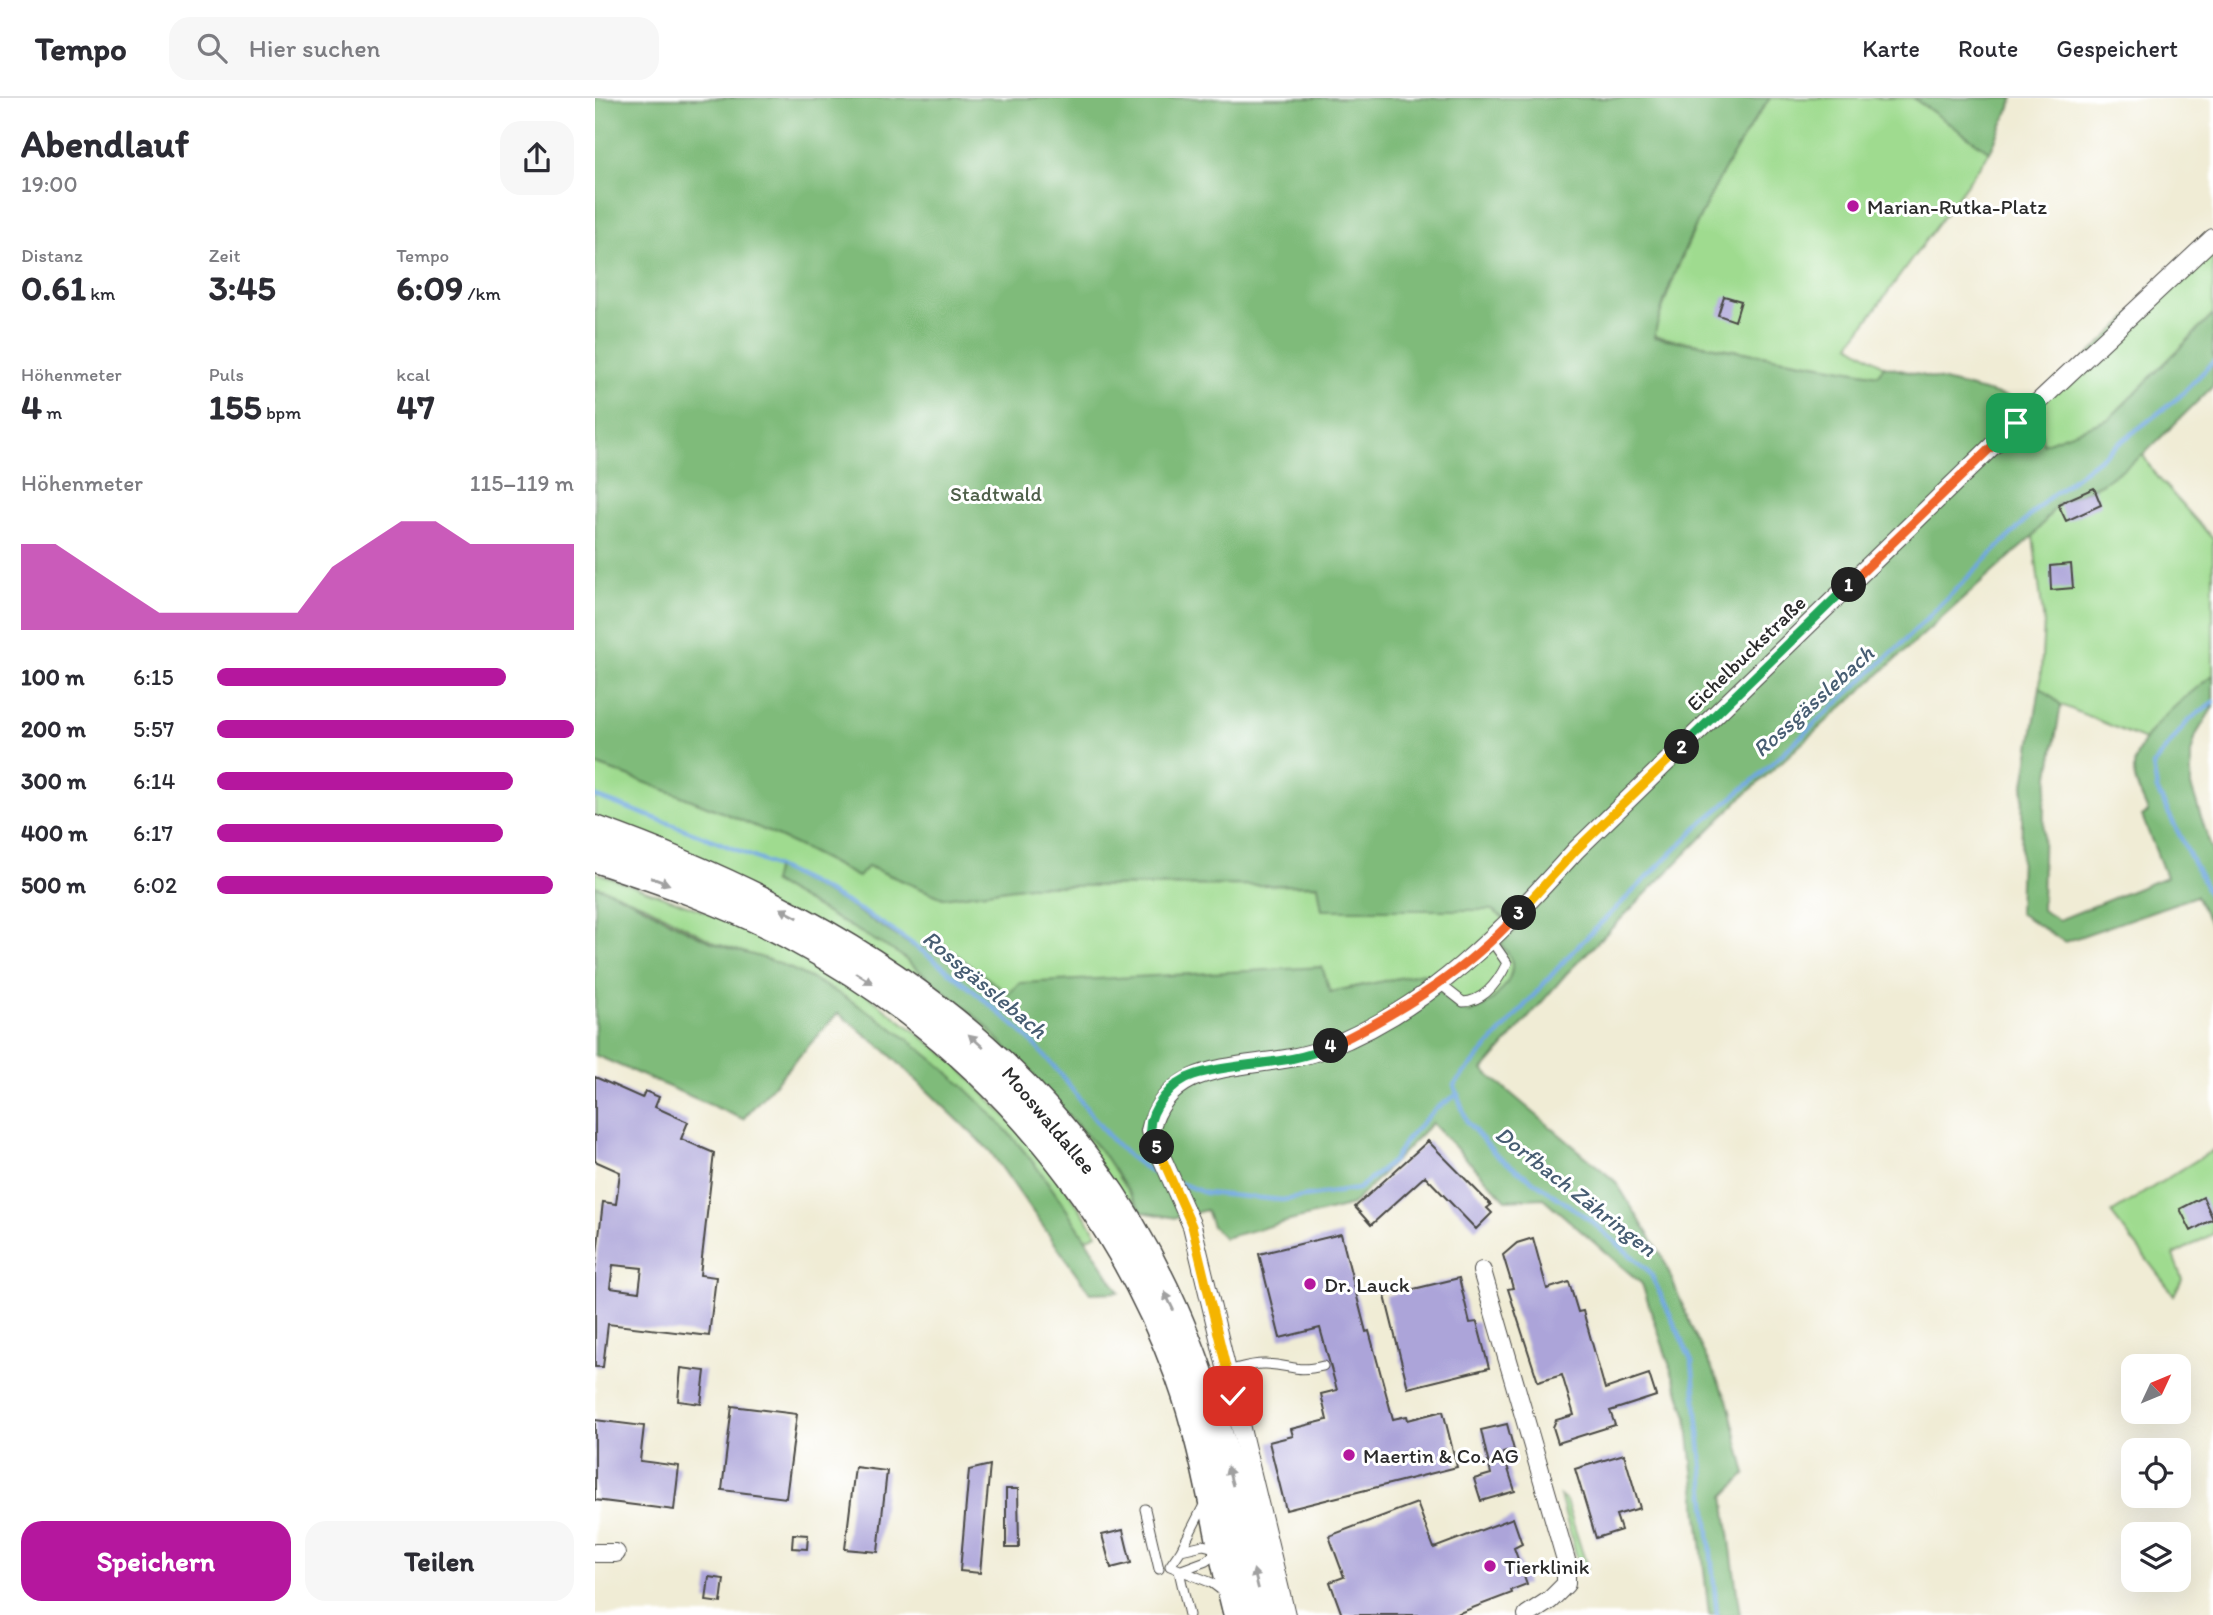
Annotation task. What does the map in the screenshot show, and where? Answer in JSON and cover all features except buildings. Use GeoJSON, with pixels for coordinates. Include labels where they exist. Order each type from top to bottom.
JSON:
{"type":"FeatureCollection","features":[{"type":"Feature","properties":{"kind":"main road","name":"Mooswaldallee"},"geometry":{"type":"LineString","coordinates":[[595,830],[729,883],[857,950],[949,1016],[1002,1064],[1043,1107],[1116,1205],[1145,1252],[1174,1309],[1217,1427],[1234,1546],[1235,1607]]}},
{"type":"Feature","properties":{"kind":"main road","name":"Mooswaldallee"},"geometry":{"type":"LineString","coordinates":[[595,858],[747,914],[841,964],[909,1009],[1000,1090],[1066,1167],[1117,1242],[1137,1280],[1180,1377],[1210,1494],[1265,1615]]}},
{"type":"Feature","properties":{"kind":"street","name":"Eichelbuckstraße"},"geometry":{"type":"LineString","coordinates":[[1226,1371],[1192,1226],[1150,1131],[1163,1098],[1192,1075],[1282,1061],[1323,1049],[1390,1017],[1440,984],[1491,940],[1576,850],[1936,500],[2213,238]]}},
{"type":"Feature","properties":{"kind":"street"},"geometry":{"type":"LineString","coordinates":[[1482,1271],[1566,1560],[1566,1584],[1550,1600],[1527,1615]]}},
{"type":"Feature","properties":{"kind":"street"},"geometry":{"type":"LineString","coordinates":[[1226,1371],[1286,1615]]}},
{"type":"Feature","properties":{"kind":"street"},"geometry":{"type":"LineString","coordinates":[[595,1553],[616,1553]]}},
{"type":"Feature","properties":{"kind":"lane"},"geometry":{"type":"LineString","coordinates":[[1440,984],[1463,1002],[1474,1002],[1486,994],[1507,963],[1491,940]]}},
{"type":"Feature","properties":{"kind":"lane"},"geometry":{"type":"LineString","coordinates":[[1226,1371],[1254,1364],[1269,1364],[1301,1371],[1323,1366]]}},
{"type":"Feature","properties":{"kind":"lane"},"geometry":{"type":"LineString","coordinates":[[1210,1494],[1170,1566],[1212,1583],[1235,1607]]}},
{"type":"Feature","properties":{"kind":"lane"},"geometry":{"type":"LineString","coordinates":[[1145,1509],[1159,1569]]}},
{"type":"Feature","properties":{"kind":"lane"},"geometry":{"type":"LineString","coordinates":[[1181,1550],[1203,1545],[1234,1546]]}},
{"type":"Feature","properties":{"kind":"lane"},"geometry":{"type":"LineString","coordinates":[[1179,1571],[1234,1546]]}},
{"type":"Feature","properties":{"kind":"lane"},"geometry":{"type":"LineString","coordinates":[[1179,1571],[1189,1615]]}},
{"type":"Feature","properties":{"kind":"green space","name":"Stadtwald"},"geometry":{"type":"Polygon","coordinates":[[[595,98],[1770,98],[1736,150],[1686,245],[1654,337],[1878,375],[1884,366],[2036,404],[2043,444],[2109,419],[2213,315],[2213,386],[2143,455],[2101,484],[2058,504],[2033,536],[1739,800],[1567,973],[1483,1070],[1616,1182],[1663,1258],[1694,1333],[1727,1399],[1746,1474],[1724,1496],[1740,1615],[1709,1615],[1687,1417],[1642,1284],[1543,1198],[1506,1200],[1432,1123],[1352,1205],[1224,1238],[1212,1226],[1206,1210],[1176,1218],[1142,1212],[1102,1152],[983,1023],[899,954],[772,882],[776,867],[843,902],[920,951],[932,936],[1008,994],[1020,983],[1322,967],[1330,992],[1423,973],[1454,1006],[1467,1013],[1492,1000],[1505,985],[1512,968],[1511,959],[1501,944],[1518,927],[1492,910],[1322,910],[1318,885],[1029,886],[943,898],[868,866],[858,877],[761,829],[595,764],[595,98]]]}},
{"type":"Feature","properties":{"kind":"green space","name":"Marian-Rutka-Platz"},"geometry":{"type":"Polygon","coordinates":[[[1770,98],[1913,98],[1990,152],[1850,344],[1884,366],[1879,375],[1653,336],[1675,274],[1703,212],[1734,153],[1770,98]]]}},
{"type":"Feature","properties":{"kind":"green space"},"geometry":{"type":"Polygon","coordinates":[[[1913,98],[2014,98],[1990,152],[1913,98]]]}},
{"type":"Feature","properties":{"kind":"green space"},"geometry":{"type":"Polygon","coordinates":[[[2213,238],[2213,315],[2109,419],[2043,444],[2036,404],[2213,238]]]}},
{"type":"Feature","properties":{"kind":"green space"},"geometry":{"type":"Polygon","coordinates":[[[2143,455],[2154,473],[2213,539],[2213,675],[2163,718],[2145,740],[2061,705],[2040,687],[2044,624],[2033,536],[2058,504],[2101,484],[2143,455]]]}},
{"type":"Feature","properties":{"kind":"green space"},"geometry":{"type":"Polygon","coordinates":[[[2213,675],[2213,707],[2196,735],[2191,754],[2191,786],[2213,854],[2213,929],[2196,896],[2065,942],[2019,913],[2023,791],[2040,687],[2061,705],[2044,805],[2042,910],[2059,920],[2166,877],[2142,816],[2148,812],[2135,781],[2136,757],[2142,743],[2164,717],[2213,675]]]}},
{"type":"Feature","properties":{"kind":"green space"},"geometry":{"type":"Polygon","coordinates":[[[595,764],[761,829],[857,877],[867,866],[943,898],[1029,886],[1318,885],[1322,910],[1492,910],[1518,927],[1502,944],[1511,959],[1512,968],[1505,985],[1492,1000],[1467,1013],[1454,1006],[1423,973],[1330,992],[1322,967],[1008,994],[933,937],[922,950],[844,900],[776,866],[773,883],[899,954],[983,1023],[1102,1152],[1142,1212],[1131,1218],[1042,1099],[595,823],[595,764]]]}},
{"type":"Feature","properties":{"kind":"green space"},"geometry":{"type":"Polygon","coordinates":[[[595,872],[731,921],[776,941],[850,982],[950,1058],[1045,1157],[1097,1234],[1086,1239],[1013,1138],[950,1077],[875,1015],[780,964],[717,944],[647,906],[595,886],[595,872]]]}},
{"type":"Feature","properties":{"kind":"green space"},"geometry":{"type":"Polygon","coordinates":[[[595,886],[626,898],[714,943],[772,961],[813,979],[906,1038],[963,1086],[1013,1138],[1056,1194],[1119,1292],[1090,1293],[990,1151],[885,1050],[838,1013],[743,1119],[595,1055],[595,886]]]}},
{"type":"Feature","properties":{"kind":"green space"},"geometry":{"type":"Polygon","coordinates":[[[2213,1150],[2213,1234],[2173,1255],[2182,1279],[2174,1295],[2111,1213],[2213,1150]]]}},
{"type":"Feature","properties":{"kind":"green space"},"geometry":{"type":"Polygon","coordinates":[[[1560,1496],[1566,1501],[1587,1567],[1578,1562],[1560,1496]]]}},
{"type":"Feature","properties":{"kind":"waterway","name":"Rossgässlebach"},"geometry":{"type":"LineString","coordinates":[[1717,1615],[1692,1362],[1650,1272],[1590,1220],[1497,1156],[1467,1122],[1454,1085],[1573,951],[1703,822],[1756,778],[1896,649],[2046,500],[2179,397],[2213,362]]}},
{"type":"Feature","properties":{"kind":"waterway"},"geometry":{"type":"LineString","coordinates":[[2213,702],[2188,721],[2153,765],[2157,790],[2213,902]]}},
{"type":"Feature","properties":{"kind":"waterway","name":"Rossgässlebach"},"geometry":{"type":"LineString","coordinates":[[595,796],[784,870],[886,926],[946,969],[1017,1028],[1058,1071],[1118,1147],[1148,1170],[1165,1178]]}},
{"type":"Feature","properties":{"kind":"waterway","name":"Rossgässlebach"},"geometry":{"type":"LineString","coordinates":[[1180,1183],[1205,1193],[1282,1200],[1358,1189],[1393,1161],[1405,1141],[1435,1109],[1458,1094]]}},
{"type":"Feature","properties":{"kind":"place","name":"Marian-Rutka-Platz"},"geometry":{"type":"Point","coordinates":[1853,206]}},
{"type":"Feature","properties":{"kind":"place","name":"Dr. Lauck"},"geometry":{"type":"Point","coordinates":[1310,1284]}},
{"type":"Feature","properties":{"kind":"place","name":"Maertin & Co. AG"},"geometry":{"type":"Point","coordinates":[1349,1455]}},
{"type":"Feature","properties":{"kind":"place","name":"Tierklinik"},"geometry":{"type":"Point","coordinates":[1490,1566]}},
{"type":"Feature","properties":{"kind":"route"},"geometry":{"type":"LineString","coordinates":[[1233,1396],[1192,1226],[1150,1131],[1154,1114],[1163,1098],[1192,1075],[1282,1061],[1323,1049],[1390,1017],[1448,979],[1512,921],[1576,850],[2016,423]]}},
{"type":"Feature","properties":{"kind":"water label","name":"Dorfbach Zähringen"},"geometry":{"type":"Point","coordinates":[1576,1191]}}]}
